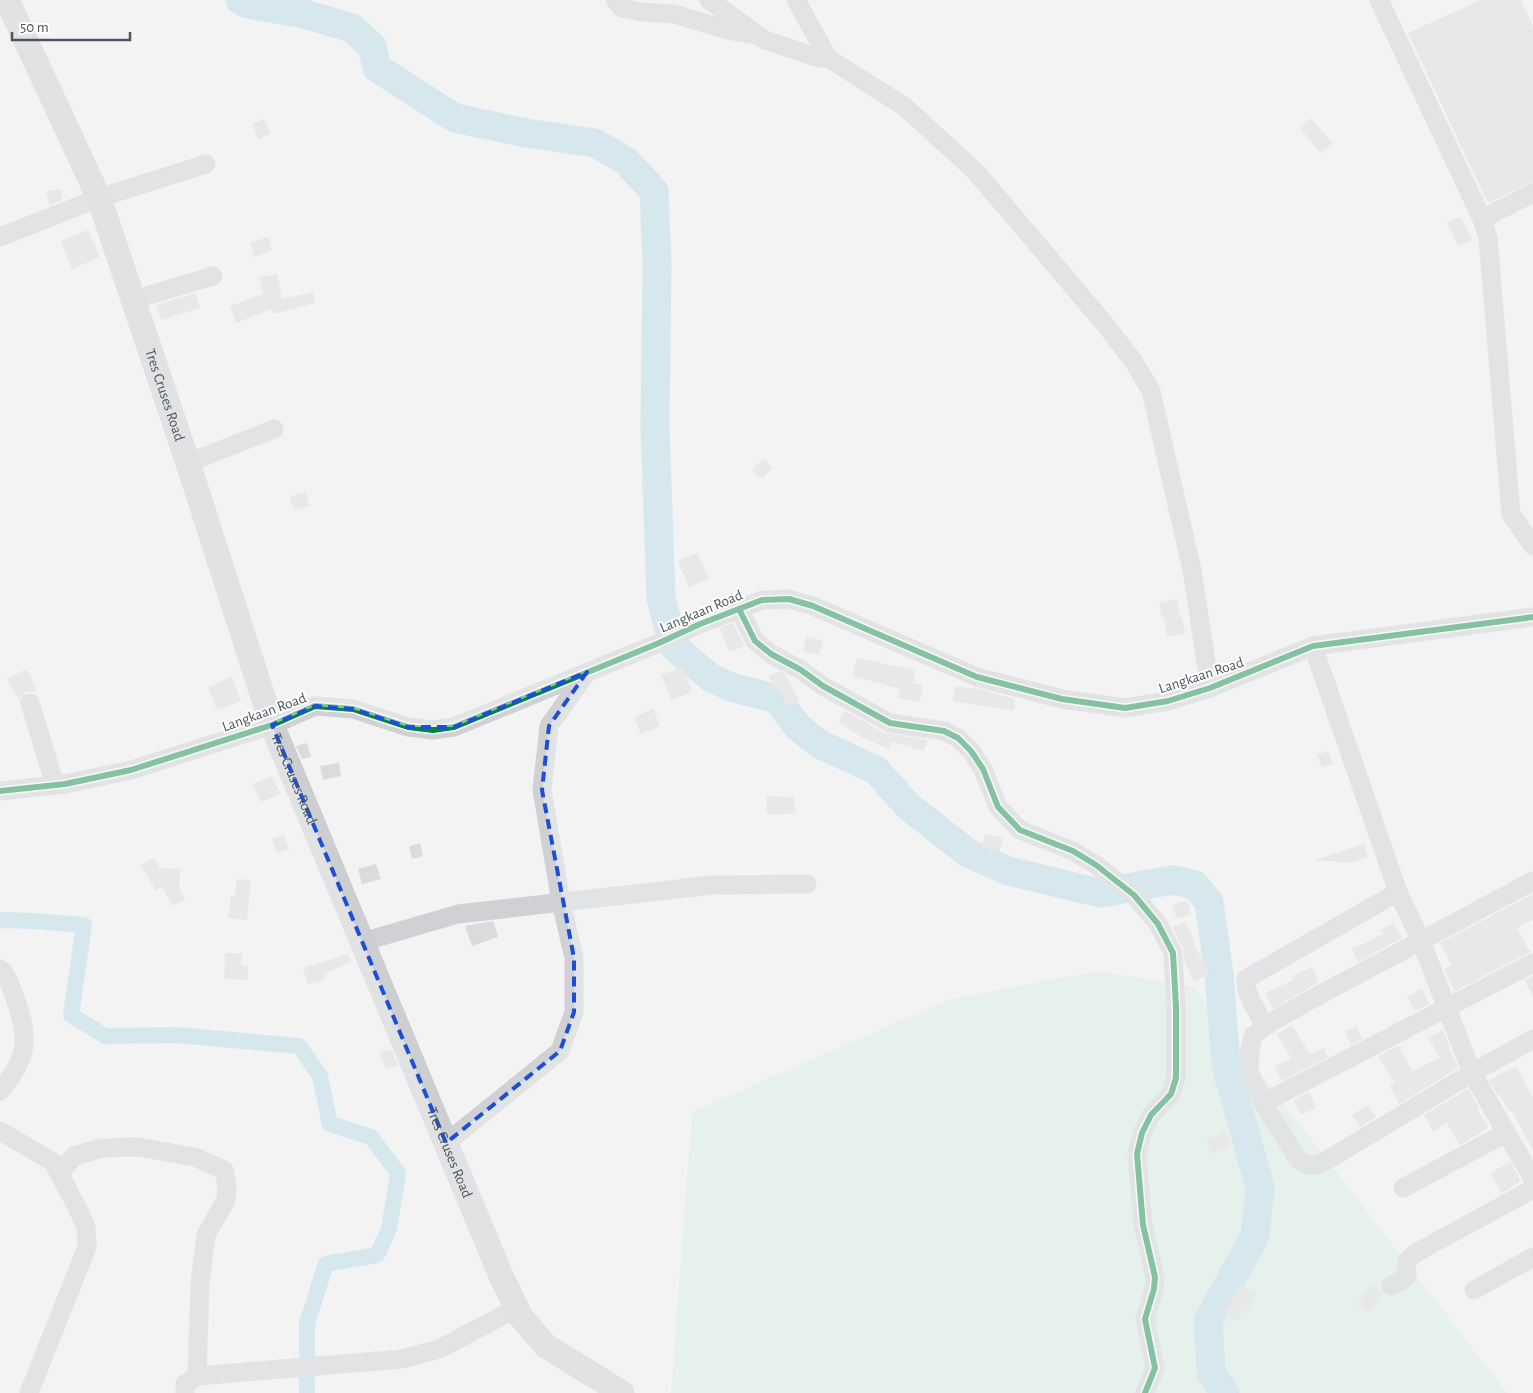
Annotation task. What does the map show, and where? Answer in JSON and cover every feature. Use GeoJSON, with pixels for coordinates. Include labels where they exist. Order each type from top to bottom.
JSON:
{"type":"FeatureCollection","features":[{"type":"Feature","properties":{"kind":"main road","name":"Tres Cruses Road"},"geometry":{"type":"LineString","coordinates":[[7,0],[99,198],[188,463],[272,725],[502,1278],[522,1317],[546,1346],[622,1393]]}},
{"type":"Feature","properties":{"kind":"street"},"geometry":{"type":"LineString","coordinates":[[614,0],[622,8],[641,12],[674,14],[727,30],[756,34]]}},
{"type":"Feature","properties":{"kind":"street"},"geometry":{"type":"LineString","coordinates":[[709,0],[766,40],[819,58],[828,58]]}},
{"type":"Feature","properties":{"kind":"street"},"geometry":{"type":"LineString","coordinates":[[796,0],[828,58],[905,107],[976,172],[1104,323],[1142,376],[1151,391],[1192,570],[1210,688]]}},
{"type":"Feature","properties":{"kind":"street"},"geometry":{"type":"LineString","coordinates":[[1380,0],[1482,219],[1488,238],[1511,514],[1533,546]]}},
{"type":"Feature","properties":{"kind":"street"},"geometry":{"type":"LineString","coordinates":[[0,236],[99,198],[206,164]]}},
{"type":"Feature","properties":{"kind":"street"},"geometry":{"type":"LineString","coordinates":[[1482,219],[1533,193]]}},
{"type":"Feature","properties":{"kind":"street"},"geometry":{"type":"LineString","coordinates":[[133,300],[213,276]]}},
{"type":"Feature","properties":{"kind":"street"},"geometry":{"type":"LineString","coordinates":[[188,463],[274,429]]}},
{"type":"Feature","properties":{"kind":"street","name":"Langkaan Road"},"geometry":{"type":"LineString","coordinates":[[0,791],[55,785],[131,770],[272,725],[315,706],[354,708],[408,727],[433,730],[454,727],[762,600],[789,600],[812,606],[977,677],[1062,699],[1125,708],[1168,701],[1210,688],[1313,646],[1533,617]]}},
{"type":"Feature","properties":{"kind":"street"},"geometry":{"type":"LineString","coordinates":[[739,609],[755,641],[771,654],[801,670],[822,686],[890,723],[944,731],[958,738],[971,750],[983,769],[998,807],[1020,830],[1073,851],[1096,865],[1134,895],[1158,924],[1173,953],[1176,1007],[1176,1078],[1171,1094],[1151,1115],[1142,1133],[1137,1154],[1143,1225],[1155,1277],[1154,1289],[1145,1319],[1155,1368],[1145,1393]]}},
{"type":"Feature","properties":{"kind":"street"},"geometry":{"type":"LineString","coordinates":[[1313,646],[1398,892],[1421,942],[1472,1073],[1506,1133],[1528,1158],[1533,1179]]}},
{"type":"Feature","properties":{"kind":"street"},"geometry":{"type":"LineString","coordinates":[[446,1143],[560,1051],[574,1012],[574,958],[561,902],[542,790],[549,726],[587,672]]}},
{"type":"Feature","properties":{"kind":"street"},"geometry":{"type":"LineString","coordinates":[[30,704],[55,785]]}},
{"type":"Feature","properties":{"kind":"street"},"geometry":{"type":"LineString","coordinates":[[1533,881],[1308,1001],[1265,1026],[1253,1036],[1249,1071],[1263,1103],[1298,1159],[1308,1165],[1319,1165],[1472,1073],[1533,1039]]}},
{"type":"Feature","properties":{"kind":"street"},"geometry":{"type":"LineString","coordinates":[[362,942],[458,914],[713,885],[807,884]]}},
{"type":"Feature","properties":{"kind":"street"},"geometry":{"type":"LineString","coordinates":[[1265,1026],[1247,992],[1244,984],[1246,979],[1398,892]]}},
{"type":"Feature","properties":{"kind":"street"},"geometry":{"type":"LineString","coordinates":[[1263,1103],[1533,963]]}},
{"type":"Feature","properties":{"kind":"street"},"geometry":{"type":"LineString","coordinates":[[0,969],[6,973],[19,1008],[25,1036],[21,1062],[0,1091]]}},
{"type":"Feature","properties":{"kind":"street"},"geometry":{"type":"LineString","coordinates":[[0,1131],[53,1162],[86,1227],[87,1247],[29,1393]]}},
{"type":"Feature","properties":{"kind":"street"},"geometry":{"type":"LineString","coordinates":[[1404,1188],[1506,1133]]}},
{"type":"Feature","properties":{"kind":"street"},"geometry":{"type":"LineString","coordinates":[[60,1173],[74,1156],[102,1148],[138,1147],[196,1157],[224,1170],[227,1186],[226,1200],[206,1235],[200,1283],[197,1376]]}},
{"type":"Feature","properties":{"kind":"street"},"geometry":{"type":"LineString","coordinates":[[1391,1286],[1404,1279],[1407,1274],[1406,1264],[1408,1259],[1421,1250],[1533,1189]]}},
{"type":"Feature","properties":{"kind":"street"},"geometry":{"type":"LineString","coordinates":[[1474,1290],[1533,1257]]}},
{"type":"Feature","properties":{"kind":"street"},"geometry":{"type":"LineString","coordinates":[[185,1393],[185,1384],[197,1376],[402,1359],[439,1349],[517,1308]]}},
{"type":"Feature","properties":{"kind":"highlighted area"},"geometry":{"type":"Polygon","coordinates":[[[587,672],[549,726],[542,790],[574,958],[574,1012],[560,1051],[446,1143],[272,725],[315,706],[353,709],[408,727],[454,727],[587,672]]]}},
{"type":"Feature","properties":{"kind":"green space"},"geometry":{"type":"Polygon","coordinates":[[[1098,971],[1194,987],[1507,1393],[671,1393],[692,1112],[950,999],[1098,971]]]}},
{"type":"Feature","properties":{"kind":"building"},"geometry":{"type":"Polygon","coordinates":[[[1481,0],[1521,0],[1533,27],[1533,182],[1488,203],[1408,33],[1481,0]]]}},
{"type":"Feature","properties":{"kind":"building"},"geometry":{"type":"Polygon","coordinates":[[[1311,118],[1333,144],[1321,153],[1300,128],[1311,118]]]}},
{"type":"Feature","properties":{"kind":"building"},"geometry":{"type":"Polygon","coordinates":[[[264,119],[271,133],[259,139],[252,124],[264,119]]]}},
{"type":"Feature","properties":{"kind":"building"},"geometry":{"type":"Polygon","coordinates":[[[60,189],[63,200],[50,205],[46,192],[60,189]]]}},
{"type":"Feature","properties":{"kind":"building"},"geometry":{"type":"Polygon","coordinates":[[[1461,217],[1472,240],[1458,246],[1447,223],[1461,217]]]}},
{"type":"Feature","properties":{"kind":"building"},"geometry":{"type":"Polygon","coordinates":[[[88,230],[100,257],[72,269],[61,241],[88,230]]]}},
{"type":"Feature","properties":{"kind":"building"},"geometry":{"type":"Polygon","coordinates":[[[268,237],[272,251],[254,257],[250,243],[268,237]]]}},
{"type":"Feature","properties":{"kind":"building"},"geometry":{"type":"Polygon","coordinates":[[[277,274],[282,299],[313,292],[315,303],[273,314],[271,309],[236,323],[230,306],[263,294],[259,277],[277,274]]]}},
{"type":"Feature","properties":{"kind":"building"},"geometry":{"type":"Polygon","coordinates":[[[195,293],[200,308],[161,320],[156,305],[195,293]]]}},
{"type":"Feature","properties":{"kind":"building"},"geometry":{"type":"Polygon","coordinates":[[[763,459],[773,467],[762,479],[752,470],[763,459]]]}},
{"type":"Feature","properties":{"kind":"building"},"geometry":{"type":"Polygon","coordinates":[[[306,492],[310,506],[294,510],[289,497],[306,492]]]}},
{"type":"Feature","properties":{"kind":"building"},"geometry":{"type":"Polygon","coordinates":[[[697,553],[709,579],[689,587],[678,561],[697,553]]]}},
{"type":"Feature","properties":{"kind":"building"},"geometry":{"type":"Polygon","coordinates":[[[1177,599],[1185,634],[1167,636],[1164,617],[1162,617],[1159,603],[1177,599]]]}},
{"type":"Feature","properties":{"kind":"building"},"geometry":{"type":"Polygon","coordinates":[[[733,623],[745,646],[729,652],[720,628],[733,623]]]}},
{"type":"Feature","properties":{"kind":"building"},"geometry":{"type":"Polygon","coordinates":[[[806,638],[823,641],[819,655],[803,651],[806,638]]]}},
{"type":"Feature","properties":{"kind":"building"},"geometry":{"type":"Polygon","coordinates":[[[857,658],[915,670],[913,683],[923,685],[920,702],[898,698],[900,689],[853,676],[857,658]]]}},
{"type":"Feature","properties":{"kind":"building"},"geometry":{"type":"Polygon","coordinates":[[[683,667],[692,692],[671,700],[661,675],[683,667]]]}},
{"type":"Feature","properties":{"kind":"building"},"geometry":{"type":"Polygon","coordinates":[[[26,669],[37,690],[26,692],[19,700],[7,679],[26,669]]]}},
{"type":"Feature","properties":{"kind":"building"},"geometry":{"type":"Polygon","coordinates":[[[779,671],[785,674],[799,700],[790,707],[769,676],[779,671]]]}},
{"type":"Feature","properties":{"kind":"building"},"geometry":{"type":"Polygon","coordinates":[[[232,677],[241,701],[217,710],[208,687],[232,677]]]}},
{"type":"Feature","properties":{"kind":"building"},"geometry":{"type":"Polygon","coordinates":[[[955,686],[979,689],[1015,699],[1014,711],[953,701],[955,686]]]}},
{"type":"Feature","properties":{"kind":"building"},"geometry":{"type":"Polygon","coordinates":[[[653,709],[660,726],[641,734],[634,717],[653,709]]]}},
{"type":"Feature","properties":{"kind":"building"},"geometry":{"type":"Polygon","coordinates":[[[845,711],[885,733],[927,740],[924,751],[892,742],[889,749],[863,738],[839,722],[845,711]]]}},
{"type":"Feature","properties":{"kind":"building"},"geometry":{"type":"Polygon","coordinates":[[[307,743],[311,757],[302,759],[296,746],[307,743]]]}},
{"type":"Feature","properties":{"kind":"building"},"geometry":{"type":"Polygon","coordinates":[[[1328,751],[1333,764],[1322,768],[1317,755],[1328,751]]]}},
{"type":"Feature","properties":{"kind":"building"},"geometry":{"type":"Polygon","coordinates":[[[339,763],[341,776],[323,780],[320,766],[339,763]]]}},
{"type":"Feature","properties":{"kind":"building"},"geometry":{"type":"Polygon","coordinates":[[[272,776],[280,794],[261,802],[253,784],[272,776]]]}},
{"type":"Feature","properties":{"kind":"building"},"geometry":{"type":"Polygon","coordinates":[[[767,796],[794,797],[796,813],[768,815],[768,812],[766,812],[767,796]]]}},
{"type":"Feature","properties":{"kind":"building"},"geometry":{"type":"Polygon","coordinates":[[[985,834],[1003,838],[999,852],[982,847],[985,834]]]}},
{"type":"Feature","properties":{"kind":"building"},"geometry":{"type":"Polygon","coordinates":[[[284,835],[289,849],[277,853],[272,839],[284,835]]]}},
{"type":"Feature","properties":{"kind":"building"},"geometry":{"type":"Polygon","coordinates":[[[420,843],[423,856],[412,859],[409,846],[420,843]]]}},
{"type":"Feature","properties":{"kind":"building"},"geometry":{"type":"Polygon","coordinates":[[[1364,844],[1368,857],[1350,863],[1315,860],[1364,844]]]}},
{"type":"Feature","properties":{"kind":"building"},"geometry":{"type":"Polygon","coordinates":[[[154,858],[160,868],[180,869],[179,888],[185,899],[173,906],[162,887],[156,891],[141,865],[154,858]]]}},
{"type":"Feature","properties":{"kind":"building"},"geometry":{"type":"Polygon","coordinates":[[[376,864],[381,879],[362,884],[358,869],[376,864]]]}},
{"type":"Feature","properties":{"kind":"building"},"geometry":{"type":"Polygon","coordinates":[[[236,879],[251,880],[247,920],[228,918],[231,896],[235,897],[236,879]]]}},
{"type":"Feature","properties":{"kind":"building"},"geometry":{"type":"Polygon","coordinates":[[[1533,894],[1533,919],[1517,928],[1530,952],[1455,991],[1444,969],[1452,965],[1440,943],[1533,894]]]}},
{"type":"Feature","properties":{"kind":"building"},"geometry":{"type":"Polygon","coordinates":[[[1187,900],[1191,914],[1177,919],[1172,905],[1187,900]]]}},
{"type":"Feature","properties":{"kind":"building"},"geometry":{"type":"Polygon","coordinates":[[[493,921],[498,937],[472,946],[465,926],[493,921]]]}},
{"type":"Feature","properties":{"kind":"building"},"geometry":{"type":"Polygon","coordinates":[[[1185,922],[1210,974],[1194,982],[1185,963],[1183,948],[1172,927],[1185,922]]]}},
{"type":"Feature","properties":{"kind":"building"},"geometry":{"type":"Polygon","coordinates":[[[1393,923],[1402,938],[1358,962],[1352,949],[1384,934],[1381,930],[1393,923]]]}},
{"type":"Feature","properties":{"kind":"building"},"geometry":{"type":"Polygon","coordinates":[[[225,953],[242,954],[241,965],[248,966],[247,980],[224,979],[225,953]]]}},
{"type":"Feature","properties":{"kind":"building"},"geometry":{"type":"Polygon","coordinates":[[[348,954],[351,962],[324,974],[326,979],[308,984],[303,968],[348,954]]]}},
{"type":"Feature","properties":{"kind":"building"},"geometry":{"type":"Polygon","coordinates":[[[1312,967],[1319,982],[1273,1009],[1265,993],[1293,980],[1292,976],[1312,967]]]}},
{"type":"Feature","properties":{"kind":"building"},"geometry":{"type":"Polygon","coordinates":[[[1533,976],[1533,997],[1524,980],[1533,976]]]}},
{"type":"Feature","properties":{"kind":"building"},"geometry":{"type":"Polygon","coordinates":[[[1422,989],[1430,1004],[1415,1011],[1407,997],[1422,989]]]}},
{"type":"Feature","properties":{"kind":"building"},"geometry":{"type":"Polygon","coordinates":[[[1292,1025],[1310,1054],[1324,1048],[1328,1057],[1282,1081],[1274,1066],[1291,1058],[1277,1034],[1292,1025]]]}},
{"type":"Feature","properties":{"kind":"building"},"geometry":{"type":"Polygon","coordinates":[[[1356,1026],[1362,1039],[1351,1045],[1345,1032],[1356,1026]]]}},
{"type":"Feature","properties":{"kind":"building"},"geometry":{"type":"Polygon","coordinates":[[[1442,1030],[1458,1068],[1399,1104],[1390,1086],[1395,1083],[1378,1056],[1398,1046],[1413,1071],[1440,1057],[1428,1038],[1442,1030]]]}},
{"type":"Feature","properties":{"kind":"building"},"geometry":{"type":"Polygon","coordinates":[[[391,1049],[398,1065],[386,1069],[380,1053],[391,1049]]]}},
{"type":"Feature","properties":{"kind":"building"},"geometry":{"type":"Polygon","coordinates":[[[1516,1066],[1533,1098],[1533,1151],[1512,1111],[1510,1112],[1500,1095],[1498,1096],[1489,1080],[1516,1066]]]}},
{"type":"Feature","properties":{"kind":"building"},"geometry":{"type":"Polygon","coordinates":[[[1468,1089],[1488,1128],[1460,1145],[1447,1123],[1433,1131],[1424,1115],[1468,1089]]]}},
{"type":"Feature","properties":{"kind":"building"},"geometry":{"type":"Polygon","coordinates":[[[1309,1092],[1316,1108],[1301,1115],[1294,1100],[1309,1092]]]}},
{"type":"Feature","properties":{"kind":"building"},"geometry":{"type":"Polygon","coordinates":[[[1368,1105],[1376,1117],[1360,1127],[1352,1115],[1368,1105]]]}},
{"type":"Feature","properties":{"kind":"building"},"geometry":{"type":"Polygon","coordinates":[[[1226,1132],[1232,1145],[1211,1154],[1206,1141],[1226,1132]]]}},
{"type":"Feature","properties":{"kind":"building"},"geometry":{"type":"Polygon","coordinates":[[[1510,1161],[1521,1181],[1502,1193],[1490,1174],[1510,1161]]]}},
{"type":"Feature","properties":{"kind":"building"},"geometry":{"type":"Polygon","coordinates":[[[1240,1284],[1257,1293],[1251,1305],[1235,1321],[1223,1311],[1240,1284]]]}},
{"type":"Feature","properties":{"kind":"building"},"geometry":{"type":"Polygon","coordinates":[[[1371,1284],[1382,1293],[1369,1312],[1357,1304],[1371,1284]]]}},
{"type":"Feature","properties":{"kind":"waterway"},"geometry":{"type":"LineString","coordinates":[[240,0],[248,4],[304,14],[352,28],[372,46],[377,68],[455,118],[526,133],[595,143],[626,161],[654,191],[657,263],[655,427],[661,598],[673,646],[711,678],[734,688],[777,699],[798,727],[819,744],[876,770],[908,806],[968,853],[1008,871],[1100,893],[1173,880],[1195,885],[1209,902],[1219,974],[1226,1065],[1260,1187],[1255,1236],[1208,1321],[1211,1373],[1225,1393]]}},
{"type":"Feature","properties":{"kind":"waterway"},"geometry":{"type":"LineString","coordinates":[[0,920],[84,925],[71,1015],[105,1036],[176,1035],[299,1046],[320,1076],[330,1124],[371,1137],[398,1173],[389,1229],[377,1255],[326,1264],[307,1323],[307,1354]]}},
{"type":"Feature","properties":{"kind":"waterway"},"geometry":{"type":"LineString","coordinates":[[307,1380],[307,1393]]}},
{"type":"Feature","properties":{"kind":"cycle path"},"geometry":{"type":"LineString","coordinates":[[0,791],[65,784],[131,770],[272,725],[315,706],[353,709],[408,727],[433,730],[454,727],[762,600],[789,599],[813,606],[977,677],[1062,699],[1125,708],[1168,701],[1210,688],[1313,646],[1533,617]]}},
{"type":"Feature","properties":{"kind":"cycle path"},"geometry":{"type":"LineString","coordinates":[[739,609],[755,641],[771,654],[801,670],[823,686],[890,723],[944,731],[958,738],[971,751],[983,769],[998,807],[1020,830],[1073,851],[1096,865],[1134,895],[1158,924],[1173,953],[1176,1007],[1176,1078],[1171,1094],[1151,1115],[1142,1133],[1137,1154],[1143,1225],[1155,1277],[1154,1289],[1145,1319],[1155,1368],[1145,1393]]}}]}
